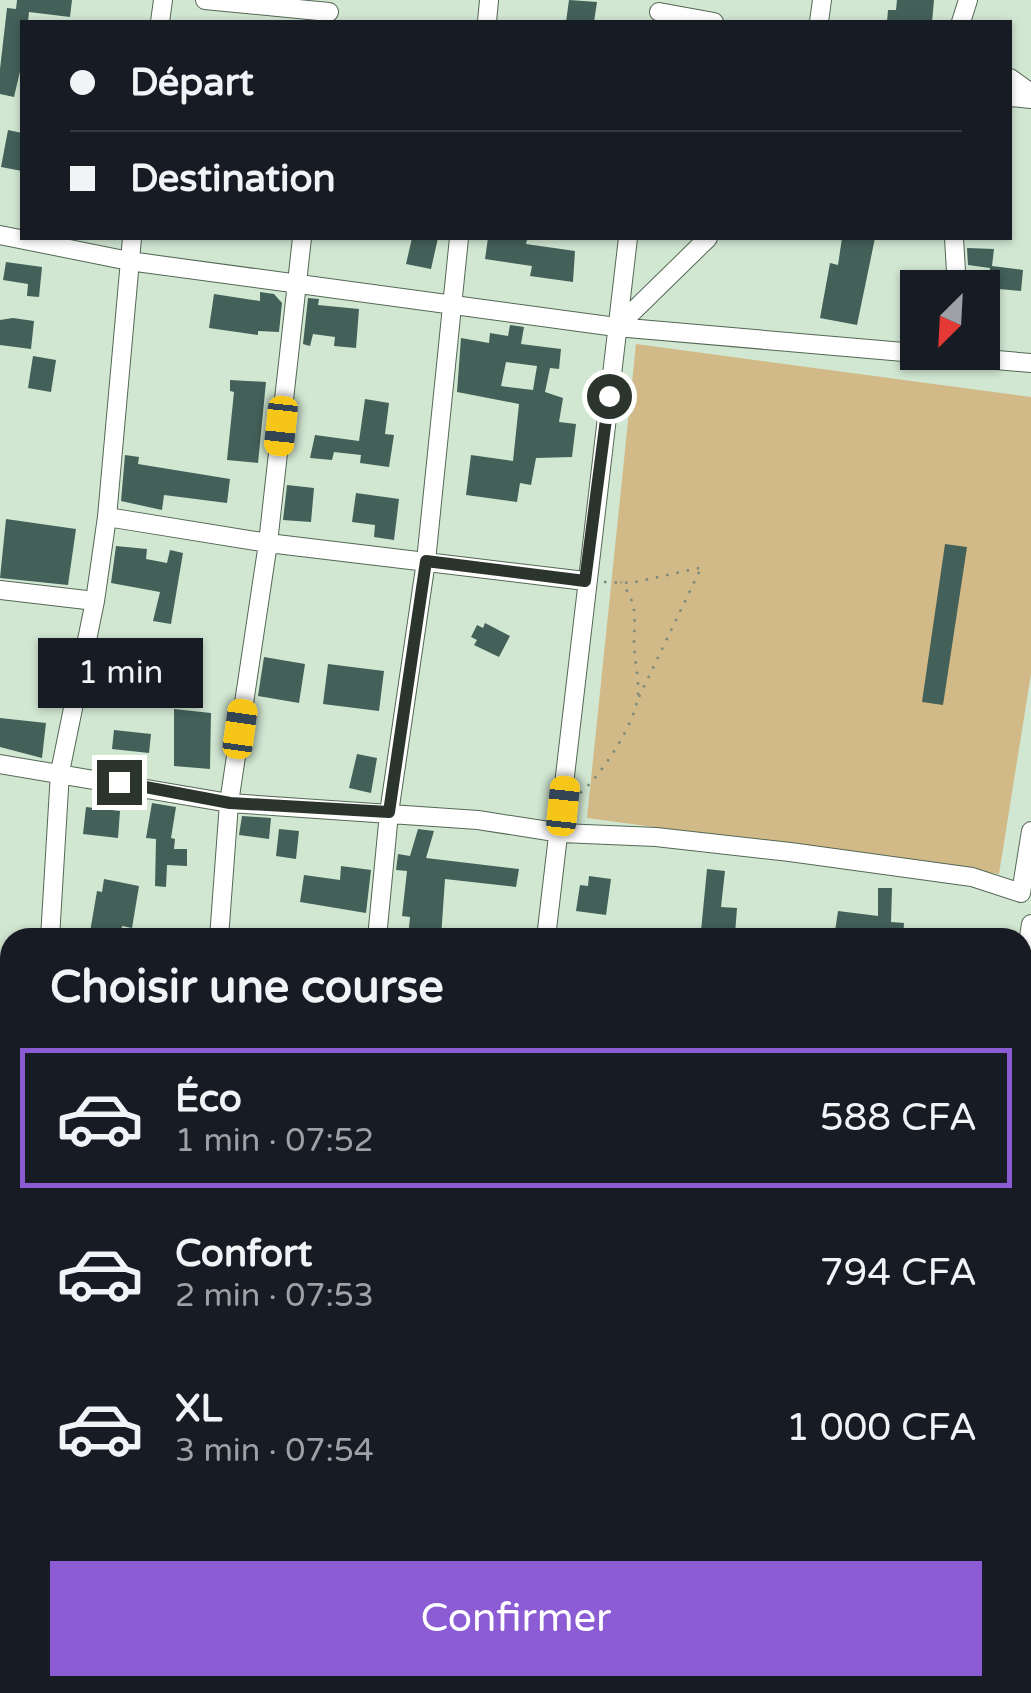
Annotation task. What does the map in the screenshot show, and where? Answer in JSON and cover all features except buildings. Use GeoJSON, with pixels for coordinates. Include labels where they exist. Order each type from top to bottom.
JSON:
{"type":"FeatureCollection","features":[{"type":"Feature","properties":{"kind":"street"},"geometry":{"type":"LineString","coordinates":[[205,0],[329,12]]}},
{"type":"Feature","properties":{"kind":"street"},"geometry":{"type":"LineString","coordinates":[[658,12],[703,20]]}},
{"type":"Feature","properties":{"kind":"street"},"geometry":{"type":"LineString","coordinates":[[1012,80],[1031,96]]}},
{"type":"Feature","properties":{"kind":"street"},"geometry":{"type":"LineString","coordinates":[[21,240],[129,261],[616,327],[900,350]]}},
{"type":"Feature","properties":{"kind":"street"},"geometry":{"type":"LineString","coordinates":[[51,928],[60,772],[95,601],[107,517],[132,240]]}},
{"type":"Feature","properties":{"kind":"street"},"geometry":{"type":"LineString","coordinates":[[220,928],[230,803],[268,543],[302,240]]}},
{"type":"Feature","properties":{"kind":"street"},"geometry":{"type":"LineString","coordinates":[[378,928],[389,812],[426,561],[449,305],[459,240]]}},
{"type":"Feature","properties":{"kind":"street"},"geometry":{"type":"LineString","coordinates":[[547,928],[552,859],[561,833],[585,581],[628,240]]}},
{"type":"Feature","properties":{"kind":"street"},"geometry":{"type":"LineString","coordinates":[[616,327],[706,240]]}},
{"type":"Feature","properties":{"kind":"street"},"geometry":{"type":"LineString","coordinates":[[954,240],[956,270]]}},
{"type":"Feature","properties":{"kind":"street"},"geometry":{"type":"LineString","coordinates":[[1000,360],[1031,364]]}},
{"type":"Feature","properties":{"kind":"street"},"geometry":{"type":"LineString","coordinates":[[107,517],[268,543],[585,581]]}},
{"type":"Feature","properties":{"kind":"street"},"geometry":{"type":"LineString","coordinates":[[0,590],[95,601]]}},
{"type":"Feature","properties":{"kind":"street"},"geometry":{"type":"LineString","coordinates":[[0,764],[230,803],[389,812],[561,833],[790,852],[972,877],[1028,898],[1031,830]]}},
{"type":"Feature","properties":{"kind":"path"},"geometry":{"type":"LineString","coordinates":[[563,806],[600,777],[701,568],[621,582],[585,581]]}},
{"type":"Feature","properties":{"kind":"path"},"geometry":{"type":"LineString","coordinates":[[621,582],[635,602],[638,616],[638,698]]}},
{"type":"Feature","properties":{"kind":"shaded area"},"geometry":{"type":"Polygon","coordinates":[[[636,344],[1031,397],[1031,674],[999,874],[587,818],[636,344]]]}},
{"type":"Feature","properties":{"kind":"route"},"geometry":{"type":"LineString","coordinates":[[119,782],[230,803],[389,812],[426,561],[585,581],[609,396]]}}]}
